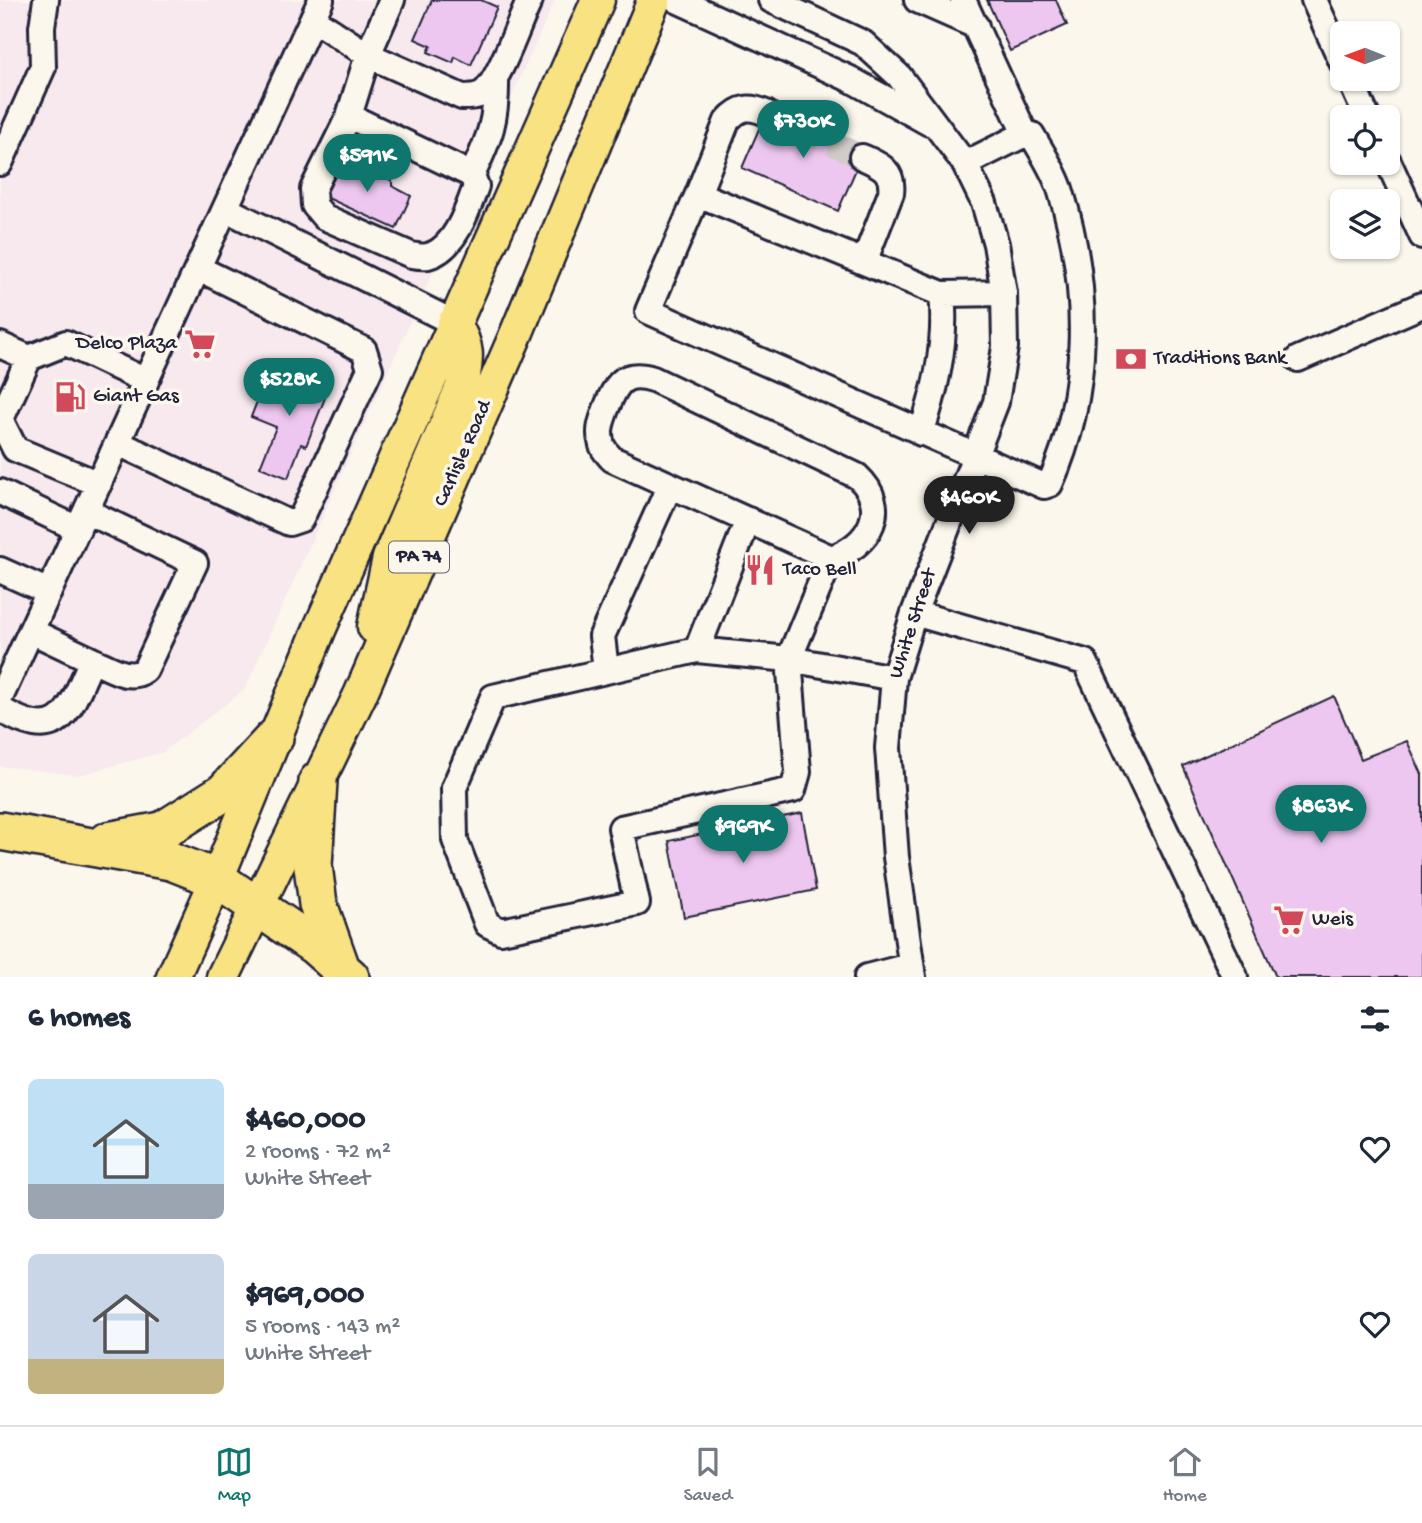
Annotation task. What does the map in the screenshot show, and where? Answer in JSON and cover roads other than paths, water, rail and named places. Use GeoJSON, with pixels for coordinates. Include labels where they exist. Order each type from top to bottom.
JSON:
{"type":"FeatureCollection","features":[{"type":"Feature","properties":{"kind":"highway"},"geometry":{"type":"LineString","coordinates":[[84,845],[162,831],[224,792],[274,738]]}},
{"type":"Feature","properties":{"kind":"highway"},"geometry":{"type":"LineString","coordinates":[[318,781],[313,866],[318,904],[345,971]]}},
{"type":"Feature","properties":{"kind":"highway"},"geometry":{"type":"LineString","coordinates":[[0,831],[171,861],[217,879],[314,946],[345,971]]}},
{"type":"Feature","properties":{"kind":"main road","name":"PA 74"},"geometry":{"type":"LineString","coordinates":[[173,977],[454,323],[598,0]]}},
{"type":"Feature","properties":{"kind":"main road","name":"Carlisle Road"},"geometry":{"type":"LineString","coordinates":[[223,977],[360,695],[517,332],[654,0]]}},
{"type":"Feature","properties":{"kind":"main road"},"geometry":{"type":"LineString","coordinates":[[360,695],[389,558],[462,387],[466,363],[465,340],[454,323]]}},
{"type":"Feature","properties":{"kind":"street"},"geometry":{"type":"LineString","coordinates":[[0,163],[43,67],[42,27],[46,0]]}},
{"type":"Feature","properties":{"kind":"street"},"geometry":{"type":"LineString","coordinates":[[392,0],[368,55],[349,116],[313,190],[314,205],[324,217],[411,255],[426,256],[438,252],[450,241],[476,186],[472,175],[492,130],[496,114],[496,76]]}},
{"type":"Feature","properties":{"kind":"street"},"geometry":{"type":"LineString","coordinates":[[0,698],[317,9],[368,55],[462,97],[481,94],[496,76],[530,0]]}},
{"type":"Feature","properties":{"kind":"street","name":"White Street"},"geometry":{"type":"LineString","coordinates":[[677,0],[850,79],[939,128]]}},
{"type":"Feature","properties":{"kind":"street","name":"White Street"},"geometry":{"type":"LineString","coordinates":[[771,0],[863,43],[899,76],[965,164],[984,203],[996,244],[1004,293],[1005,347],[996,402],[914,613],[894,678],[888,748],[895,857],[912,971]]}},
{"type":"Feature","properties":{"kind":"street"},"geometry":{"type":"LineString","coordinates":[[917,0],[976,26]]}},
{"type":"Feature","properties":{"kind":"street"},"geometry":{"type":"LineString","coordinates":[[963,0],[1025,134]]}},
{"type":"Feature","properties":{"kind":"street"},"geometry":{"type":"LineString","coordinates":[[1314,0],[1330,35]]}},
{"type":"Feature","properties":{"kind":"street"},"geometry":{"type":"LineString","coordinates":[[766,113],[754,108],[743,108],[727,121],[648,311],[1044,486],[1050,484],[1063,455],[1073,420],[1083,327],[1078,268],[1060,190],[1032,135],[1025,134],[965,164]]}},
{"type":"Feature","properties":{"kind":"street"},"geometry":{"type":"LineString","coordinates":[[349,116],[472,175]]}},
{"type":"Feature","properties":{"kind":"street"},"geometry":{"type":"LineString","coordinates":[[862,157],[889,172],[892,183],[891,193],[864,262]]}},
{"type":"Feature","properties":{"kind":"street"},"geometry":{"type":"LineString","coordinates":[[1394,175],[1422,236]]}},
{"type":"Feature","properties":{"kind":"street"},"geometry":{"type":"LineString","coordinates":[[698,194],[942,294],[1004,293]]}},
{"type":"Feature","properties":{"kind":"street"},"geometry":{"type":"LineString","coordinates":[[226,209],[454,323]]}},
{"type":"Feature","properties":{"kind":"street"},"geometry":{"type":"LineString","coordinates":[[118,443],[289,523],[301,519],[313,494],[370,369],[364,350],[198,268]]}},
{"type":"Feature","properties":{"kind":"street"},"geometry":{"type":"LineString","coordinates":[[921,433],[932,403],[938,364],[944,315],[942,294]]}},
{"type":"Feature","properties":{"kind":"street"},"geometry":{"type":"LineString","coordinates":[[1298,359],[1422,305]]}},
{"type":"Feature","properties":{"kind":"street"},"geometry":{"type":"LineString","coordinates":[[99,484],[15,449],[1,421],[29,358],[66,343],[146,381]]}},
{"type":"Feature","properties":{"kind":"street"},"geometry":{"type":"LineString","coordinates":[[0,345],[29,358]]}},
{"type":"Feature","properties":{"kind":"street"},"geometry":{"type":"LineString","coordinates":[[640,375],[653,379],[857,476],[868,486],[874,498],[875,511],[867,533],[859,545],[847,553],[831,558],[670,485],[612,459],[603,449],[600,439],[601,424],[615,387],[625,378],[640,375]]}},
{"type":"Feature","properties":{"kind":"street"},"geometry":{"type":"LineString","coordinates":[[606,670],[602,636],[670,485]]}},
{"type":"Feature","properties":{"kind":"street"},"geometry":{"type":"LineString","coordinates":[[0,492],[194,563],[145,670],[138,676],[128,676],[31,631]]}},
{"type":"Feature","properties":{"kind":"street"},"geometry":{"type":"LineString","coordinates":[[697,650],[748,520]]}},
{"type":"Feature","properties":{"kind":"street"},"geometry":{"type":"LineString","coordinates":[[831,558],[789,659],[799,772],[793,790],[621,828],[637,903],[501,931],[487,924],[455,840],[454,788],[493,697],[697,650],[789,659],[894,678]]}},
{"type":"Feature","properties":{"kind":"street"},"geometry":{"type":"LineString","coordinates":[[0,570],[49,592]]}},
{"type":"Feature","properties":{"kind":"street"},"geometry":{"type":"LineString","coordinates":[[914,613],[1085,662],[1235,977]]}},
{"type":"Feature","properties":{"kind":"street"},"geometry":{"type":"LineString","coordinates":[[0,709],[22,723],[38,725],[59,720],[69,710],[92,660]]}},
{"type":"Feature","properties":{"kind":"street"},"geometry":{"type":"LineString","coordinates":[[867,977],[912,971]]}},
{"type":"Feature","properties":{"kind":"tunnel"},"geometry":{"type":"LineString","coordinates":[[766,113],[862,157]]}},
{"type":"Feature","properties":{"kind":"place","name":"Delco Plaza"},"geometry":{"type":"Point","coordinates":[200,344]}},
{"type":"Feature","properties":{"kind":"place","name":"Traditions Bank"},"geometry":{"type":"Point","coordinates":[1131,359]}},
{"type":"Feature","properties":{"kind":"place","name":"Giant Gas"},"geometry":{"type":"Point","coordinates":[70,397]}},
{"type":"Feature","properties":{"kind":"place","name":"Taco Bell"},"geometry":{"type":"Point","coordinates":[760,570]}},
{"type":"Feature","properties":{"kind":"place","name":"Weis"},"geometry":{"type":"Point","coordinates":[1289,920]}}]}
